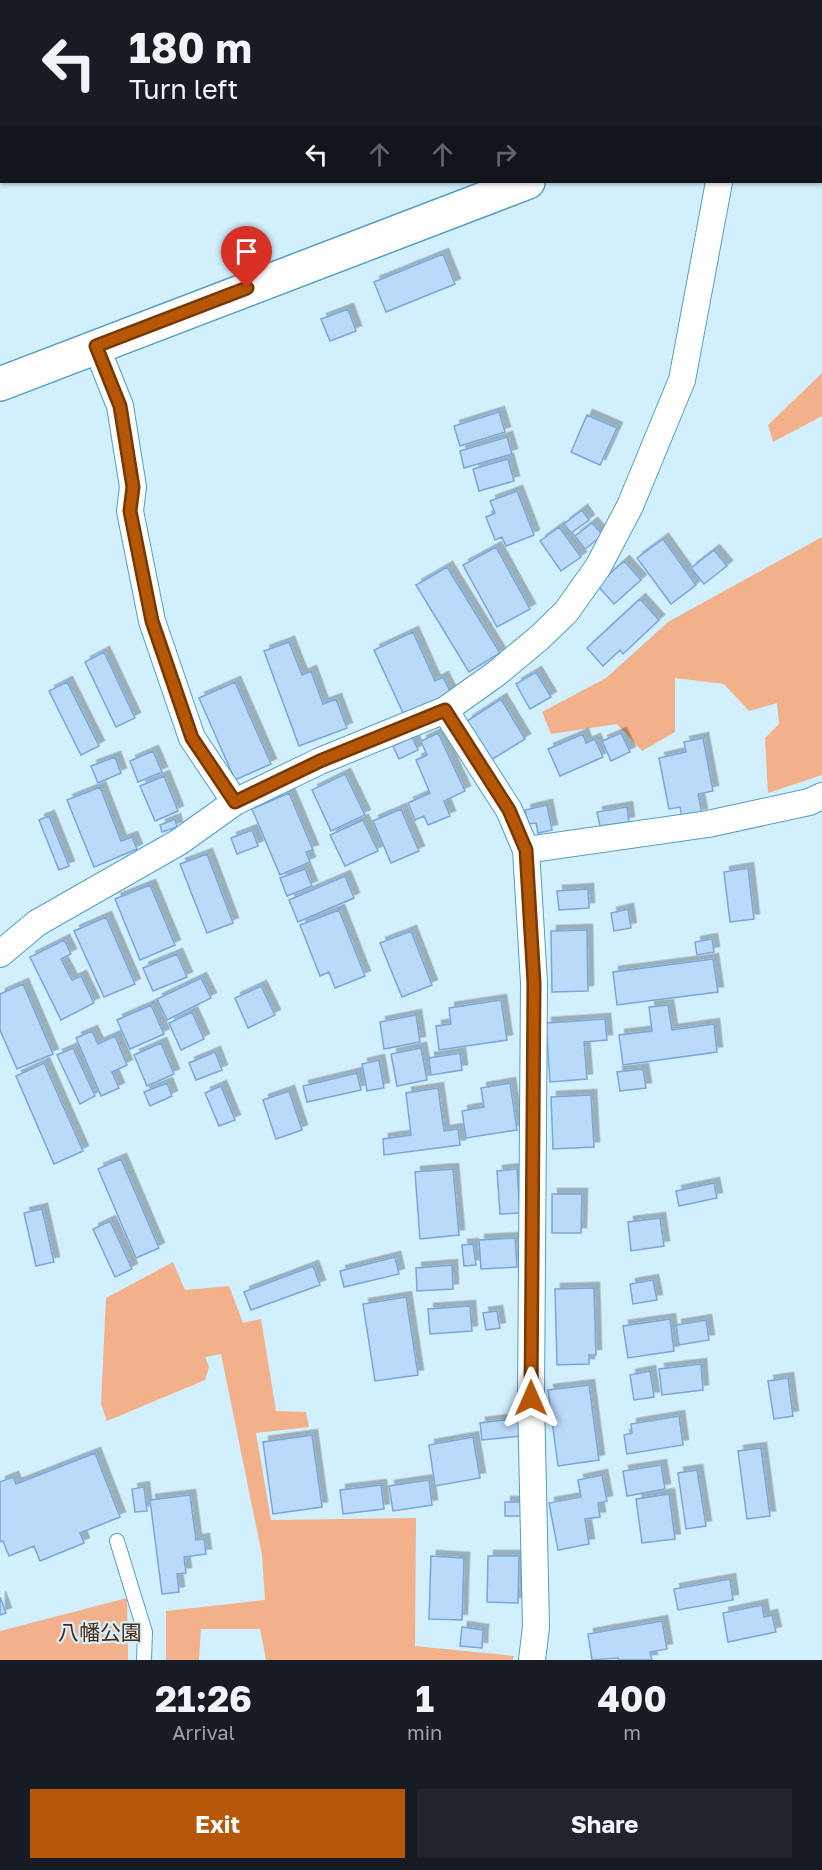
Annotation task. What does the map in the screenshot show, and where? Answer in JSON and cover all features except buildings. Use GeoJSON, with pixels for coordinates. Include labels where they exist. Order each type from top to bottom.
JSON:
{"type":"FeatureCollection","features":[{"type":"Feature","properties":{"kind":"street"},"geometry":{"type":"LineString","coordinates":[[0,384],[525,183]]}},
{"type":"Feature","properties":{"kind":"street"},"geometry":{"type":"LineString","coordinates":[[0,954],[37,923],[179,842],[235,802],[320,761],[445,710],[522,652],[566,612],[598,567],[630,506],[682,380],[719,183]]}},
{"type":"Feature","properties":{"kind":"street"},"geometry":{"type":"LineString","coordinates":[[96,346],[120,406],[133,487],[130,511],[152,621],[192,738],[235,802]]}},
{"type":"Feature","properties":{"kind":"street"},"geometry":{"type":"LineString","coordinates":[[445,710],[509,810],[526,850],[534,983],[531,1398],[536,1627],[532,1660]]}},
{"type":"Feature","properties":{"kind":"street"},"geometry":{"type":"LineString","coordinates":[[526,850],[708,824],[809,802],[822,796]]}},
{"type":"Feature","properties":{"kind":"lane"},"geometry":{"type":"LineString","coordinates":[[117,1541],[145,1632],[144,1660]]}},
{"type":"Feature","properties":{"kind":"green space"},"geometry":{"type":"Polygon","coordinates":[[[822,373],[822,416],[773,442],[768,425],[822,373]]]}},
{"type":"Feature","properties":{"kind":"green space"},"geometry":{"type":"Polygon","coordinates":[[[822,537],[822,775],[768,793],[765,738],[779,724],[777,703],[749,711],[724,684],[675,678],[675,732],[642,751],[617,724],[551,734],[542,712],[606,678],[668,622],[822,537]]]}},
{"type":"Feature","properties":{"kind":"green space"},"geometry":{"type":"Polygon","coordinates":[[[173,1262],[185,1290],[229,1286],[243,1323],[261,1319],[276,1411],[306,1412],[309,1427],[256,1433],[271,1520],[416,1518],[415,1646],[514,1656],[513,1660],[266,1660],[260,1629],[201,1629],[199,1660],[166,1660],[166,1611],[265,1600],[262,1555],[221,1354],[205,1357],[209,1367],[205,1380],[107,1421],[101,1404],[106,1298],[173,1262]]]}},
{"type":"Feature","properties":{"kind":"green space","name":"八幡公園"},"geometry":{"type":"Polygon","coordinates":[[[127,1598],[128,1660],[0,1660],[0,1631],[127,1598]]]}},
{"type":"Feature","properties":{"kind":"route"},"geometry":{"type":"LineString","coordinates":[[247,288],[96,346],[120,406],[133,487],[130,511],[152,621],[192,738],[235,802],[320,761],[445,710],[509,810],[526,850],[534,983],[531,1398]]}}]}
